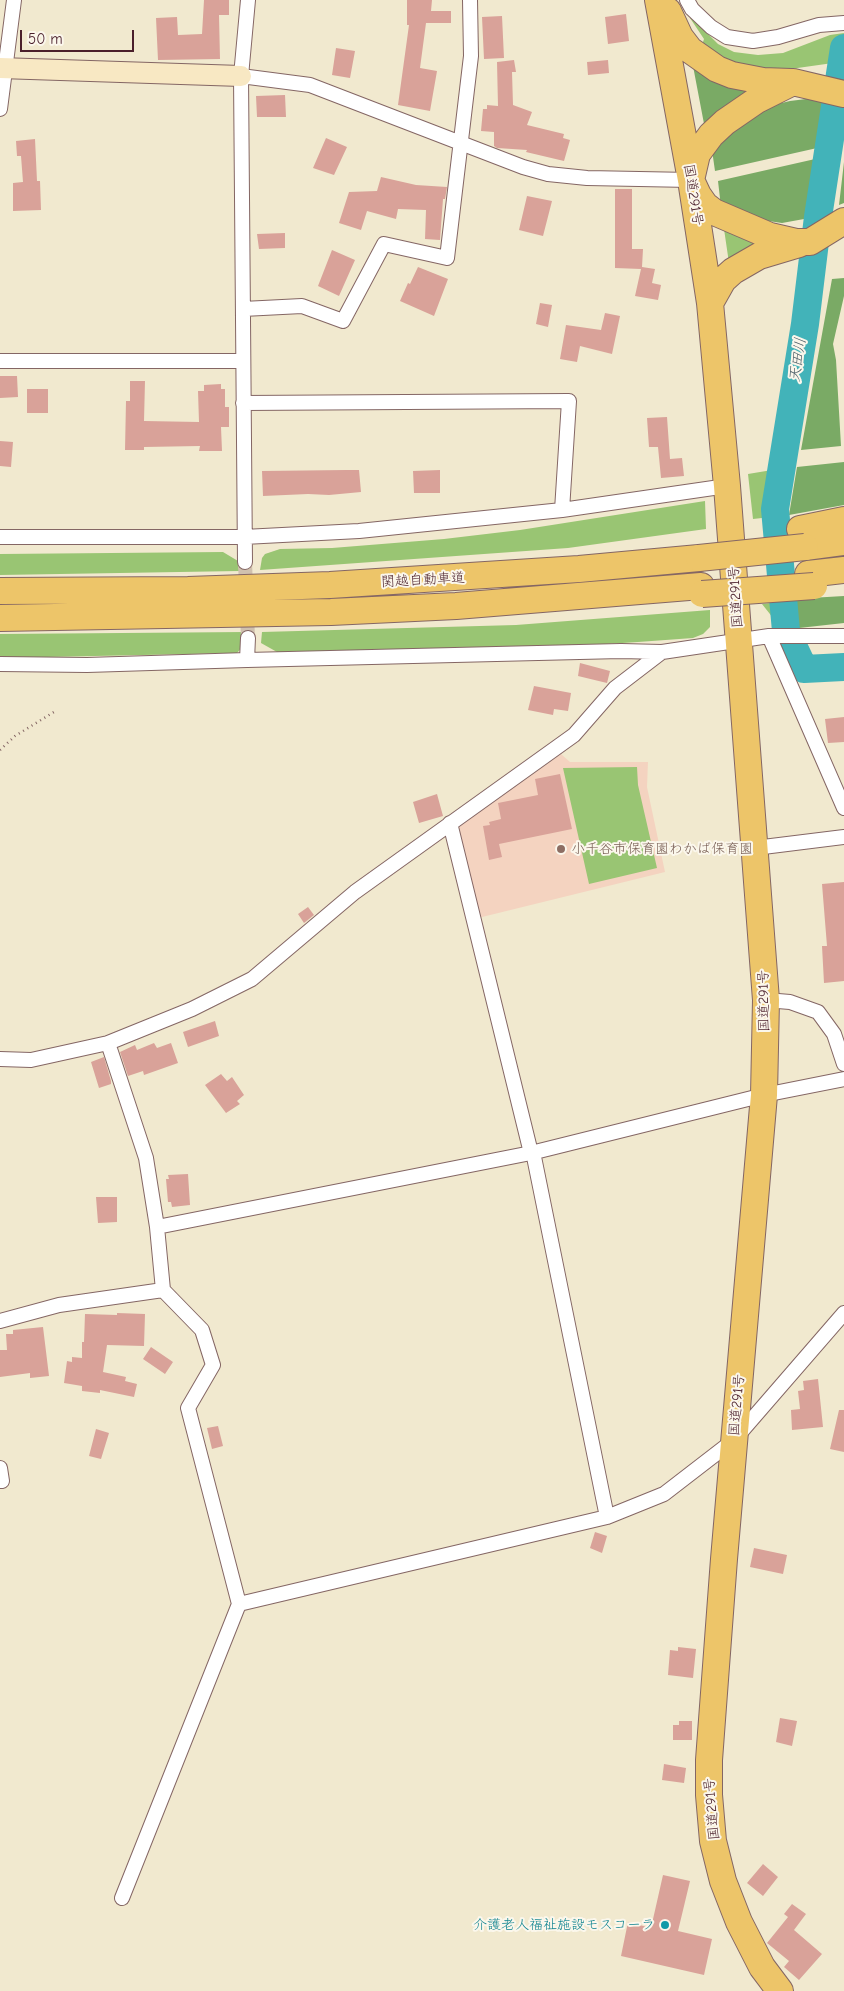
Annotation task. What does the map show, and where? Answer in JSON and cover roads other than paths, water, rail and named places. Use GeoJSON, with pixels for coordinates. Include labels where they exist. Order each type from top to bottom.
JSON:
{"type":"FeatureCollection","features":[{"type":"Feature","properties":{"kind":"highway","name":"国道291号"},"geometry":{"type":"LineString","coordinates":[[658,0],[691,180],[710,302],[727,486],[766,1000],[764,1095],[734,1440],[709,1760],[708,1796],[713,1841],[723,1881],[739,1922],[762,1967],[780,1991]]}},
{"type":"Feature","properties":{"kind":"highway"},"geometry":{"type":"LineString","coordinates":[[664,0],[680,37],[690,50],[703,61],[717,69],[747,78],[778,82],[844,76]]}},
{"type":"Feature","properties":{"kind":"highway"},"geometry":{"type":"LineString","coordinates":[[844,94],[793,82],[741,110],[711,135],[697,154],[691,180],[705,205],[726,219],[770,236],[796,242],[810,242],[844,221]]}},
{"type":"Feature","properties":{"kind":"highway"},"geometry":{"type":"LineString","coordinates":[[710,302],[723,280],[745,263],[774,250],[844,237]]}},
{"type":"Feature","properties":{"kind":"highway"},"geometry":{"type":"LineString","coordinates":[[802,538],[844,520]]}},
{"type":"Feature","properties":{"kind":"highway","name":"関越自動車道"},"geometry":{"type":"LineString","coordinates":[[0,591],[198,590],[456,578],[698,552],[802,538],[844,542]]}},
{"type":"Feature","properties":{"kind":"highway","name":"関越自動車道"},"geometry":{"type":"LineString","coordinates":[[0,618],[312,613],[456,606],[702,590],[811,580],[844,570]]}},
{"type":"Feature","properties":{"kind":"highway"},"geometry":{"type":"LineString","coordinates":[[811,580],[844,585]]}},
{"type":"Feature","properties":{"kind":"street"},"geometry":{"type":"LineString","coordinates":[[0,110],[2,68],[14,0]]}},
{"type":"Feature","properties":{"kind":"street"},"geometry":{"type":"LineString","coordinates":[[244,562],[241,76],[248,0]]}},
{"type":"Feature","properties":{"kind":"street"},"geometry":{"type":"LineString","coordinates":[[243,309],[302,306],[343,321],[384,244],[446,258],[471,56],[470,0]]}},
{"type":"Feature","properties":{"kind":"street"},"geometry":{"type":"LineString","coordinates":[[687,0],[711,27],[727,36],[753,41],[778,38],[819,25],[844,24]]}},
{"type":"Feature","properties":{"kind":"street"},"geometry":{"type":"LineString","coordinates":[[2,68],[241,76],[310,85],[523,167],[548,174],[587,178],[691,180]]}},
{"type":"Feature","properties":{"kind":"street"},"geometry":{"type":"LineString","coordinates":[[0,361],[243,361]]}},
{"type":"Feature","properties":{"kind":"street"},"geometry":{"type":"LineString","coordinates":[[243,402],[569,401],[562,510]]}},
{"type":"Feature","properties":{"kind":"street"},"geometry":{"type":"LineString","coordinates":[[0,537],[244,537],[359,531],[562,510],[727,486]]}},
{"type":"Feature","properties":{"kind":"street"},"geometry":{"type":"LineString","coordinates":[[769,636],[844,808]]}},
{"type":"Feature","properties":{"kind":"street"},"geometry":{"type":"LineString","coordinates":[[0,664],[87,665],[621,651],[662,652],[769,636],[844,636]]}},
{"type":"Feature","properties":{"kind":"street"},"geometry":{"type":"LineString","coordinates":[[247,660],[248,638]]}},
{"type":"Feature","properties":{"kind":"street"},"geometry":{"type":"LineString","coordinates":[[0,1060],[31,1060],[108,1043],[192,1009],[252,979],[355,892],[574,735],[615,688],[662,652]]}},
{"type":"Feature","properties":{"kind":"street"},"geometry":{"type":"LineString","coordinates":[[450,823],[532,1152],[607,1517]]}},
{"type":"Feature","properties":{"kind":"street"},"geometry":{"type":"LineString","coordinates":[[755,848],[844,838]]}},
{"type":"Feature","properties":{"kind":"street"},"geometry":{"type":"LineString","coordinates":[[766,1000],[790,1002],[818,1012],[834,1034],[844,1064]]}},
{"type":"Feature","properties":{"kind":"street"},"geometry":{"type":"LineString","coordinates":[[108,1043],[146,1158],[157,1227],[163,1290],[202,1330],[213,1365],[188,1408],[239,1604],[122,1898]]}},
{"type":"Feature","properties":{"kind":"street"},"geometry":{"type":"LineString","coordinates":[[157,1227],[532,1152],[764,1095],[844,1079]]}},
{"type":"Feature","properties":{"kind":"street"},"geometry":{"type":"LineString","coordinates":[[0,1321],[60,1305],[163,1290]]}},
{"type":"Feature","properties":{"kind":"street"},"geometry":{"type":"LineString","coordinates":[[239,1604],[607,1517],[664,1494],[734,1440],[844,1313]]}},
{"type":"Feature","properties":{"kind":"street"},"geometry":{"type":"LineString","coordinates":[[0,1468],[2,1481],[0,1481]]}},
{"type":"Feature","properties":{"kind":"waterway","name":"天田川"},"geometry":{"type":"LineString","coordinates":[[844,48],[818,217],[805,324],[775,509],[786,631],[804,669],[844,667]]}},
{"type":"Feature","properties":{"kind":"tunnel"},"geometry":{"type":"LineString","coordinates":[[245,562],[248,638]]}},
{"type":"Feature","properties":{"kind":"place","name":"小千谷市保育園わかば保育園"},"geometry":{"type":"Point","coordinates":[561,849]}},
{"type":"Feature","properties":{"kind":"place","name":"介護老人福祉施設モスコーラ"},"geometry":{"type":"Point","coordinates":[665,1925]}}]}
